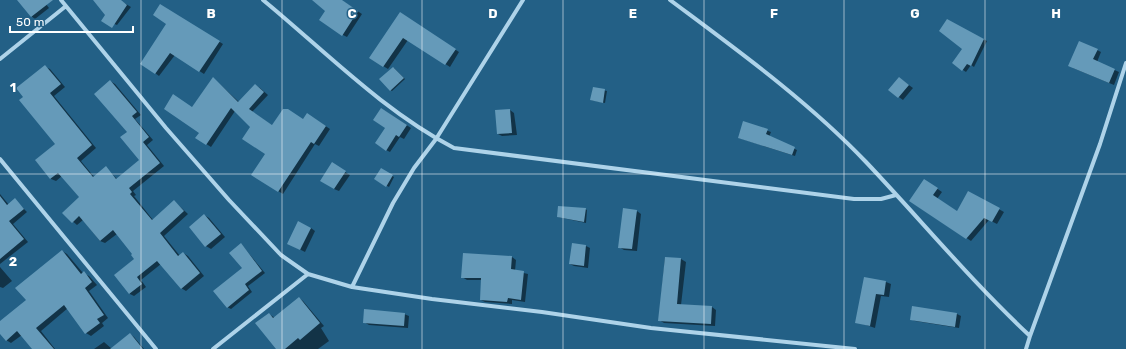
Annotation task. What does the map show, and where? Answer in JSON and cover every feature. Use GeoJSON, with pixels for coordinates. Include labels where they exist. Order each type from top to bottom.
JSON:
{"type":"FeatureCollection","features":[{"type":"Feature","properties":{"kind":"street"},"geometry":{"type":"LineString","coordinates":[[62,0],[166,128],[229,200],[281,255],[308,274],[352,287],[432,299],[542,312],[651,328],[855,349]]}},
{"type":"Feature","properties":{"kind":"street"},"geometry":{"type":"LineString","coordinates":[[263,0],[412,125],[436,139],[463,150],[854,199],[882,199],[896,195]]}},
{"type":"Feature","properties":{"kind":"street"},"geometry":{"type":"LineString","coordinates":[[352,287],[393,203],[414,168],[436,139],[523,0]]}},
{"type":"Feature","properties":{"kind":"street"},"geometry":{"type":"LineString","coordinates":[[670,0],[744,55],[848,144],[957,262],[1030,336]]}},
{"type":"Feature","properties":{"kind":"street"},"geometry":{"type":"LineString","coordinates":[[0,59],[66,6]]}},
{"type":"Feature","properties":{"kind":"street"},"geometry":{"type":"LineString","coordinates":[[1026,349],[1100,144],[1126,63]]}},
{"type":"Feature","properties":{"kind":"street"},"geometry":{"type":"LineString","coordinates":[[0,159],[156,349]]}},
{"type":"Feature","properties":{"kind":"street"},"geometry":{"type":"LineString","coordinates":[[213,349],[308,274]]}},
{"type":"Feature","properties":{"kind":"building"},"geometry":{"type":"Polygon","coordinates":[[[17,0],[53,0],[31,17],[17,0]]]}},
{"type":"Feature","properties":{"kind":"building"},"geometry":{"type":"Polygon","coordinates":[[[93,0],[121,0],[127,5],[112,28],[101,21],[105,15],[93,0]]]}},
{"type":"Feature","properties":{"kind":"building"},"geometry":{"type":"Polygon","coordinates":[[[312,0],[342,0],[358,11],[342,36],[319,20],[325,11],[312,0]]]}},
{"type":"Feature","properties":{"kind":"building"},"geometry":{"type":"Polygon","coordinates":[[[160,4],[220,41],[199,72],[170,53],[155,74],[140,64],[166,24],[153,15],[160,4]]]}},
{"type":"Feature","properties":{"kind":"building"},"geometry":{"type":"Polygon","coordinates":[[[400,12],[456,49],[445,65],[403,38],[383,67],[369,58],[400,12]]]}},
{"type":"Feature","properties":{"kind":"building"},"geometry":{"type":"Polygon","coordinates":[[[947,19],[984,39],[971,66],[967,64],[962,71],[952,63],[962,49],[939,31],[947,19]]]}},
{"type":"Feature","properties":{"kind":"building"},"geometry":{"type":"Polygon","coordinates":[[[1079,41],[1098,49],[1093,59],[1115,69],[1109,83],[1068,66],[1079,41]]]}},
{"type":"Feature","properties":{"kind":"building"},"geometry":{"type":"Polygon","coordinates":[[[45,65],[61,84],[50,93],[92,145],[77,158],[93,177],[106,166],[116,179],[139,160],[120,137],[127,132],[94,94],[110,80],[137,112],[132,116],[149,137],[143,142],[160,163],[129,188],[132,192],[130,194],[152,220],[174,200],[184,211],[160,233],[178,256],[183,252],[200,273],[181,289],[157,261],[137,277],[142,284],[129,294],[114,275],[134,259],[131,255],[132,254],[113,230],[100,241],[79,216],[72,223],[62,213],[79,197],[58,173],[50,179],[35,160],[55,144],[19,100],[23,97],[16,88],[45,65]]]}},
{"type":"Feature","properties":{"kind":"building"},"geometry":{"type":"Polygon","coordinates":[[[393,67],[404,78],[390,91],[379,79],[393,67]]]}},
{"type":"Feature","properties":{"kind":"building"},"geometry":{"type":"Polygon","coordinates":[[[213,77],[238,102],[255,84],[264,92],[249,109],[272,125],[283,109],[288,109],[303,119],[307,113],[326,126],[314,144],[311,142],[278,192],[251,175],[265,154],[242,139],[250,127],[231,108],[206,145],[195,138],[199,133],[164,109],[173,94],[192,107],[213,77]]]}},
{"type":"Feature","properties":{"kind":"building"},"geometry":{"type":"Polygon","coordinates":[[[899,77],[909,85],[898,98],[888,90],[899,77]]]}},
{"type":"Feature","properties":{"kind":"building"},"geometry":{"type":"Polygon","coordinates":[[[593,87],[605,89],[603,103],[590,100],[593,87]]]}},
{"type":"Feature","properties":{"kind":"building"},"geometry":{"type":"Polygon","coordinates":[[[381,108],[407,125],[399,137],[396,135],[386,151],[375,143],[385,128],[373,120],[381,108]]]}},
{"type":"Feature","properties":{"kind":"building"},"geometry":{"type":"Polygon","coordinates":[[[510,109],[512,133],[497,134],[495,110],[510,109]]]}},
{"type":"Feature","properties":{"kind":"building"},"geometry":{"type":"Polygon","coordinates":[[[743,121],[768,129],[766,134],[795,147],[792,155],[738,138],[743,121]]]}},
{"type":"Feature","properties":{"kind":"building"},"geometry":{"type":"Polygon","coordinates":[[[332,162],[346,171],[334,189],[320,181],[332,162]]]}},
{"type":"Feature","properties":{"kind":"building"},"geometry":{"type":"Polygon","coordinates":[[[381,168],[393,175],[386,187],[374,179],[381,168]]]}},
{"type":"Feature","properties":{"kind":"building"},"geometry":{"type":"Polygon","coordinates":[[[924,179],[938,188],[933,195],[957,211],[968,191],[1000,208],[992,222],[984,218],[966,239],[909,201],[924,179]]]}},
{"type":"Feature","properties":{"kind":"building"},"geometry":{"type":"Polygon","coordinates":[[[0,196],[7,205],[15,198],[24,209],[9,221],[24,239],[0,259],[0,196]]]}},
{"type":"Feature","properties":{"kind":"building"},"geometry":{"type":"Polygon","coordinates":[[[558,206],[586,208],[584,222],[557,217],[558,206]]]}},
{"type":"Feature","properties":{"kind":"building"},"geometry":{"type":"Polygon","coordinates":[[[623,208],[637,210],[632,249],[618,248],[623,208]]]}},
{"type":"Feature","properties":{"kind":"building"},"geometry":{"type":"Polygon","coordinates":[[[204,214],[221,234],[205,247],[189,227],[204,214]]]}},
{"type":"Feature","properties":{"kind":"building"},"geometry":{"type":"Polygon","coordinates":[[[298,221],[311,228],[300,250],[287,244],[298,221]]]}},
{"type":"Feature","properties":{"kind":"building"},"geometry":{"type":"Polygon","coordinates":[[[241,243],[262,271],[245,284],[249,290],[227,308],[213,291],[242,268],[229,253],[241,243]]]}},
{"type":"Feature","properties":{"kind":"building"},"geometry":{"type":"Polygon","coordinates":[[[572,243],[586,245],[584,266],[569,264],[572,243]]]}},
{"type":"Feature","properties":{"kind":"building"},"geometry":{"type":"Polygon","coordinates":[[[62,250],[81,274],[84,271],[92,282],[85,288],[104,315],[97,319],[100,323],[85,334],[64,305],[36,328],[54,349],[32,349],[17,331],[6,341],[0,334],[0,321],[26,300],[15,288],[62,250]]]}},
{"type":"Feature","properties":{"kind":"building"},"geometry":{"type":"Polygon","coordinates":[[[463,253],[512,256],[511,269],[524,271],[521,300],[508,298],[507,302],[480,300],[481,278],[461,278],[463,253]]]}},
{"type":"Feature","properties":{"kind":"building"},"geometry":{"type":"Polygon","coordinates":[[[665,257],[681,258],[677,304],[712,306],[711,324],[658,321],[665,257]]]}},
{"type":"Feature","properties":{"kind":"building"},"geometry":{"type":"Polygon","coordinates":[[[864,277],[886,281],[884,295],[876,294],[870,326],[855,323],[864,277]]]}},
{"type":"Feature","properties":{"kind":"building"},"geometry":{"type":"Polygon","coordinates":[[[299,297],[320,323],[300,340],[298,338],[285,349],[276,349],[255,323],[269,313],[273,318],[299,297]]]}},
{"type":"Feature","properties":{"kind":"building"},"geometry":{"type":"Polygon","coordinates":[[[912,306],[957,313],[955,327],[910,320],[912,306]]]}},
{"type":"Feature","properties":{"kind":"building"},"geometry":{"type":"Polygon","coordinates":[[[364,309],[405,313],[404,326],[363,323],[364,309]]]}},
{"type":"Feature","properties":{"kind":"building"},"geometry":{"type":"Polygon","coordinates":[[[130,333],[143,349],[110,349],[130,333]]]}}]}
